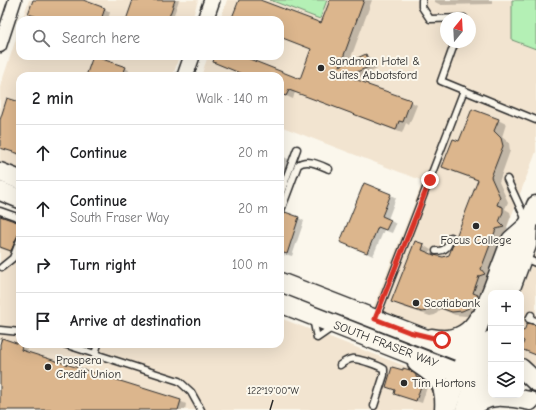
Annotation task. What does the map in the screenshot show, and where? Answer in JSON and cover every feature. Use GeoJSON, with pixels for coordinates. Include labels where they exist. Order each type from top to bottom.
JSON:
{"type":"FeatureCollection","features":[{"type":"Feature","properties":{"kind":"main road"},"geometry":{"type":"LineString","coordinates":[[0,172],[16,178]]}},
{"type":"Feature","properties":{"kind":"main road"},"geometry":{"type":"LineString","coordinates":[[0,191],[16,197]]}},
{"type":"Feature","properties":{"kind":"main road"},"geometry":{"type":"LineString","coordinates":[[511,290],[529,260],[527,245],[536,205]]}},
{"type":"Feature","properties":{"kind":"main road"},"geometry":{"type":"LineString","coordinates":[[492,290],[511,240],[532,227]]}},
{"type":"Feature","properties":{"kind":"main road","name":"SOUTH FRASER WAY"},"geometry":{"type":"LineString","coordinates":[[284,284],[480,360]]}},
{"type":"Feature","properties":{"kind":"main road"},"geometry":{"type":"LineString","coordinates":[[409,332],[442,340],[460,336],[473,328],[488,300]]}},
{"type":"Feature","properties":{"kind":"main road","name":"SOUTH FRASER WAY"},"geometry":{"type":"LineString","coordinates":[[284,304],[476,380]]}},
{"type":"Feature","properties":{"kind":"main road"},"geometry":{"type":"LineString","coordinates":[[465,410],[476,380],[488,309]]}},
{"type":"Feature","properties":{"kind":"main road"},"geometry":{"type":"LineString","coordinates":[[480,360],[488,345]]}},
{"type":"Feature","properties":{"kind":"main road"},"geometry":{"type":"LineString","coordinates":[[394,348],[432,373],[441,384],[445,396],[445,410]]}},
{"type":"Feature","properties":{"kind":"main road"},"geometry":{"type":"LineString","coordinates":[[524,371],[536,382]]}},
{"type":"Feature","properties":{"kind":"main road"},"geometry":{"type":"LineString","coordinates":[[524,377],[536,382]]}},
{"type":"Feature","properties":{"kind":"main road"},"geometry":{"type":"LineString","coordinates":[[445,410],[476,380]]}},
{"type":"Feature","properties":{"kind":"main road"},"geometry":{"type":"LineString","coordinates":[[471,410],[474,406],[485,399],[502,396],[527,400]]}},
{"type":"Feature","properties":{"kind":"street"},"geometry":{"type":"LineString","coordinates":[[0,46],[15,0]]}},
{"type":"Feature","properties":{"kind":"street"},"geometry":{"type":"LineString","coordinates":[[206,16],[212,0]]}},
{"type":"Feature","properties":{"kind":"street"},"geometry":{"type":"LineString","coordinates":[[186,72],[191,60]]}},
{"type":"Feature","properties":{"kind":"lane"},"geometry":{"type":"LineString","coordinates":[[422,0],[422,7],[430,18],[440,18]]}},
{"type":"Feature","properties":{"kind":"lane"},"geometry":{"type":"LineString","coordinates":[[453,48],[440,81],[536,120]]}},
{"type":"Feature","properties":{"kind":"lane"},"geometry":{"type":"LineString","coordinates":[[375,319],[464,90]]}},
{"type":"Feature","properties":{"kind":"lane"},"geometry":{"type":"LineString","coordinates":[[284,184],[297,149]]}},
{"type":"Feature","properties":{"kind":"lane"},"geometry":{"type":"LineString","coordinates":[[284,202],[298,165],[307,161],[329,168]]}},
{"type":"Feature","properties":{"kind":"lane"},"geometry":{"type":"LineString","coordinates":[[507,179],[532,227]]}},
{"type":"Feature","properties":{"kind":"lane"},"geometry":{"type":"LineString","coordinates":[[0,211],[16,217]]}},
{"type":"Feature","properties":{"kind":"lane"},"geometry":{"type":"LineString","coordinates":[[436,251],[443,251],[447,247],[451,236]]}},
{"type":"Feature","properties":{"kind":"lane"},"geometry":{"type":"LineString","coordinates":[[2,267],[13,258],[16,250]]}},
{"type":"Feature","properties":{"kind":"lane"},"geometry":{"type":"LineString","coordinates":[[531,315],[529,319],[536,321]]}},
{"type":"Feature","properties":{"kind":"lane"},"geometry":{"type":"LineString","coordinates":[[0,330],[16,332]]}},
{"type":"Feature","properties":{"kind":"lane"},"geometry":{"type":"LineString","coordinates":[[76,348],[179,381],[191,392],[201,410]]}},
{"type":"Feature","properties":{"kind":"lane"},"geometry":{"type":"LineString","coordinates":[[95,354],[97,348]]}},
{"type":"Feature","properties":{"kind":"lane"},"geometry":{"type":"LineString","coordinates":[[340,365],[354,358],[384,369],[384,375],[374,406]]}},
{"type":"Feature","properties":{"kind":"shaded area"},"geometry":{"type":"Polygon","coordinates":[[[29,0],[198,0],[193,16],[23,16],[29,0]]]}},
{"type":"Feature","properties":{"kind":"shaded area"},"geometry":{"type":"Polygon","coordinates":[[[227,0],[269,0],[320,19],[327,0],[536,0],[536,152],[477,306],[467,323],[442,332],[412,323],[373,308],[423,181],[284,128],[284,72],[202,72],[207,60],[284,60],[284,16],[221,16],[227,0]]]}},
{"type":"Feature","properties":{"kind":"shaded area"},"geometry":{"type":"Polygon","coordinates":[[[16,39],[16,60],[178,60],[174,72],[16,72],[16,167],[0,161],[0,87],[16,39]]]}},
{"type":"Feature","properties":{"kind":"shaded area"},"geometry":{"type":"Polygon","coordinates":[[[0,207],[16,213],[16,348],[284,348],[284,320],[410,368],[420,374],[433,387],[436,395],[436,410],[0,410],[0,207]]]}},
{"type":"Feature","properties":{"kind":"shaded area"},"geometry":{"type":"Polygon","coordinates":[[[536,253],[536,366],[524,360],[524,290],[521,290],[536,253]]]}},
{"type":"Feature","properties":{"kind":"green space"},"geometry":{"type":"Polygon","coordinates":[[[270,0],[327,0],[320,19],[270,0]]]}},
{"type":"Feature","properties":{"kind":"green space"},"geometry":{"type":"Polygon","coordinates":[[[512,0],[536,0],[536,49],[512,40],[512,0]]]}},
{"type":"Feature","properties":{"kind":"building"},"geometry":{"type":"Polygon","coordinates":[[[33,0],[83,0],[105,8],[102,16],[34,16],[28,14],[33,0]]]}},
{"type":"Feature","properties":{"kind":"building"},"geometry":{"type":"Polygon","coordinates":[[[133,0],[175,0],[169,16],[127,16],[133,0]]]}},
{"type":"Feature","properties":{"kind":"building","name":"Sandman Hotel & Suites Abbotsford"},"geometry":{"type":"Polygon","coordinates":[[[239,0],[260,0],[321,23],[330,0],[364,0],[340,66],[366,54],[371,66],[347,76],[411,100],[403,122],[399,121],[396,130],[289,90],[286,96],[284,95],[284,73],[300,79],[311,49],[284,39],[284,16],[233,16],[239,0]]]}},
{"type":"Feature","properties":{"kind":"building"},"geometry":{"type":"Polygon","coordinates":[[[92,60],[105,60],[126,67],[124,72],[87,72],[92,60]]]}},
{"type":"Feature","properties":{"kind":"building","name":"Sandman Hotel & Suites Abbotsford"},"geometry":{"type":"Polygon","coordinates":[[[214,60],[252,60],[282,72],[237,72],[213,62],[214,60]]]}},
{"type":"Feature","properties":{"kind":"building"},"geometry":{"type":"Polygon","coordinates":[[[7,98],[16,101],[16,153],[0,148],[0,120],[7,98]]]}},
{"type":"Feature","properties":{"kind":"building"},"geometry":{"type":"Polygon","coordinates":[[[472,109],[499,119],[494,131],[501,138],[503,146],[491,177],[500,197],[497,205],[503,207],[503,212],[499,222],[504,227],[496,229],[481,269],[485,274],[479,276],[473,293],[478,295],[469,308],[462,311],[452,312],[432,305],[427,311],[422,312],[391,302],[415,241],[424,244],[422,250],[434,255],[443,257],[449,255],[478,180],[442,167],[453,139],[459,141],[472,109]]]}},
{"type":"Feature","properties":{"kind":"building"},"geometry":{"type":"Polygon","coordinates":[[[364,183],[391,194],[382,216],[391,220],[386,230],[378,227],[367,253],[340,242],[364,183]]]}},
{"type":"Feature","properties":{"kind":"building"},"geometry":{"type":"Polygon","coordinates":[[[285,212],[299,217],[287,254],[284,253],[285,212]]]}},
{"type":"Feature","properties":{"kind":"building"},"geometry":{"type":"Polygon","coordinates":[[[0,216],[16,222],[16,239],[11,251],[0,247],[0,216]]]}},
{"type":"Feature","properties":{"kind":"building"},"geometry":{"type":"Polygon","coordinates":[[[527,323],[536,325],[536,355],[524,350],[524,331],[527,323]]]}},
{"type":"Feature","properties":{"kind":"building"},"geometry":{"type":"Polygon","coordinates":[[[2,338],[16,343],[16,348],[21,348],[21,350],[181,400],[178,410],[0,410],[0,344],[2,338]]]}},
{"type":"Feature","properties":{"kind":"building","name":"Tim Hortons"},"geometry":{"type":"Polygon","coordinates":[[[392,367],[410,370],[416,375],[416,377],[423,380],[416,401],[394,394],[395,390],[386,387],[392,367]]]}},
{"type":"Feature","properties":{"kind":"place","name":"Sandman Hotel & Suites Abbotsford"},"geometry":{"type":"Point","coordinates":[321,68]}},
{"type":"Feature","properties":{"kind":"place","name":"Focus College"},"geometry":{"type":"Point","coordinates":[476,226]}},
{"type":"Feature","properties":{"kind":"place","name":"Scotiabank"},"geometry":{"type":"Point","coordinates":[416,303]}},
{"type":"Feature","properties":{"kind":"place","name":"Prospera Credit Union"},"geometry":{"type":"Point","coordinates":[48,367]}},
{"type":"Feature","properties":{"kind":"place","name":"Tim Hortons"},"geometry":{"type":"Point","coordinates":[404,383]}},
{"type":"Feature","properties":{"kind":"route"},"geometry":{"type":"LineString","coordinates":[[430,180],[375,319],[409,332],[442,340]]}}]}
